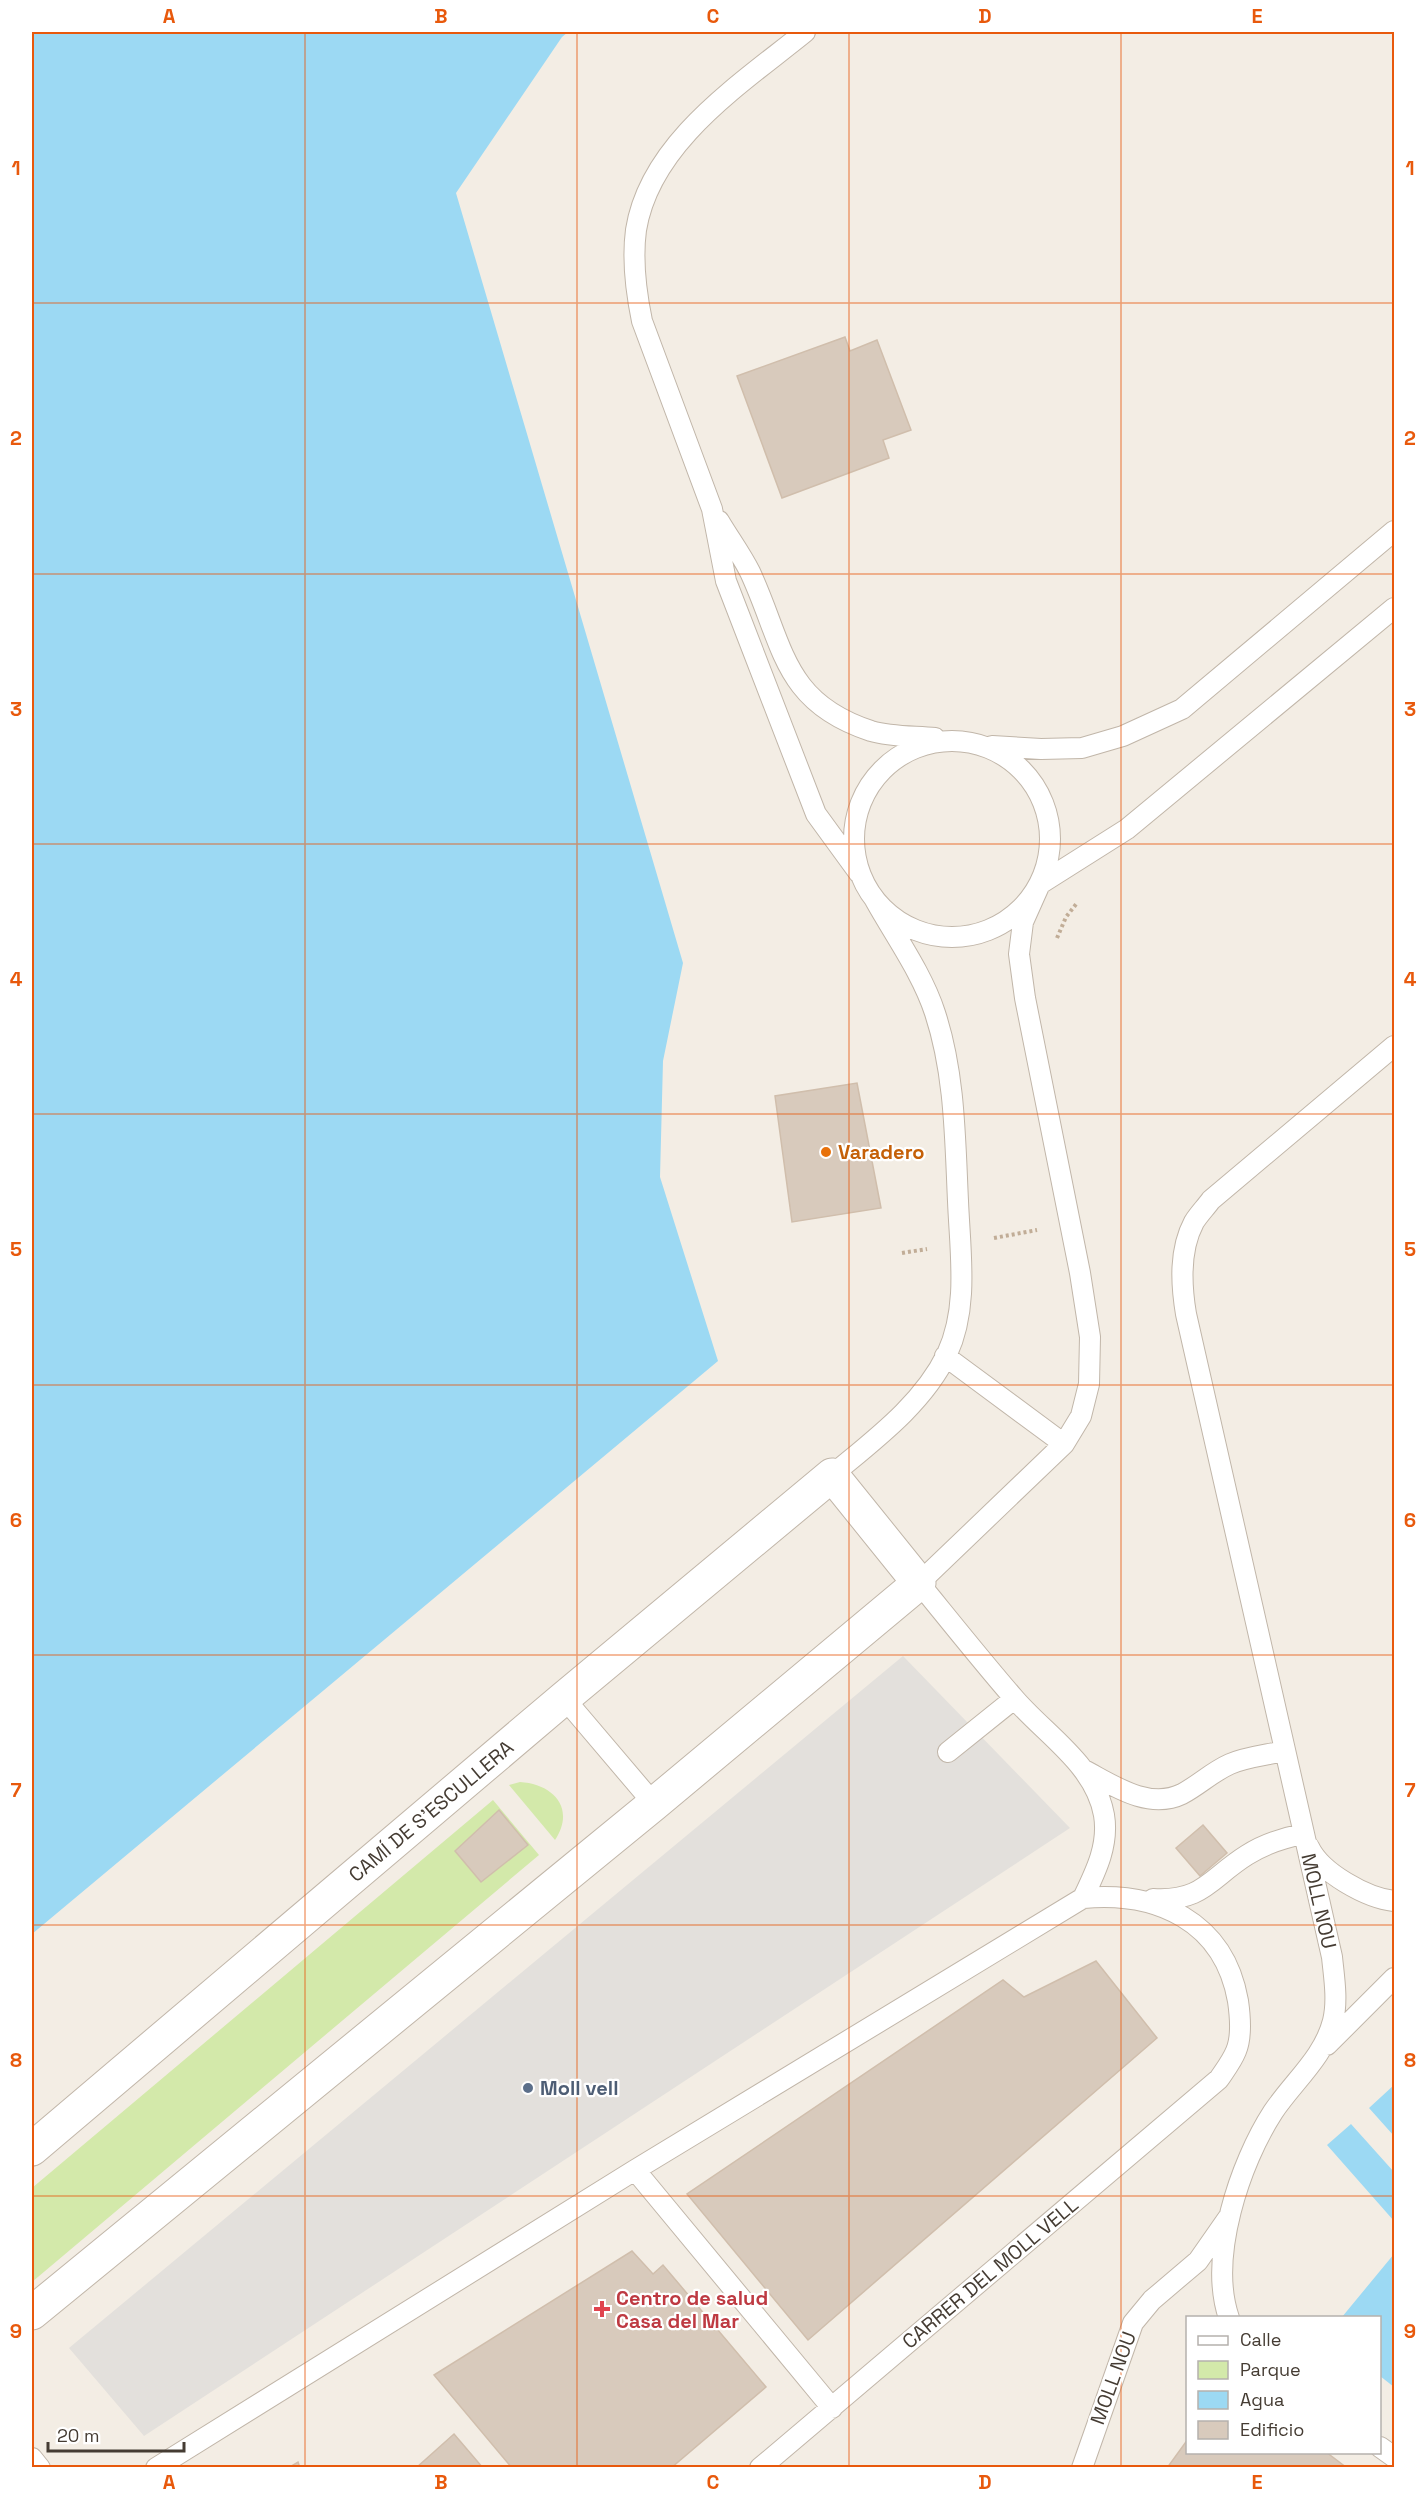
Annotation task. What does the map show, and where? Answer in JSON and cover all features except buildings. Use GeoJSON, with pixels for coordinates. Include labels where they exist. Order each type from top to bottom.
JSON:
{"type":"FeatureCollection","features":[{"type":"Feature","properties":{"kind":"street"},"geometry":{"type":"LineString","coordinates":[[32,2313],[654,1804],[919,1583],[832,1475]]}},
{"type":"Feature","properties":{"kind":"street","name":"CAMÍ DE S'ESCULLERA"},"geometry":{"type":"LineString","coordinates":[[32,2149],[564,1698],[832,1475]]}},
{"type":"Feature","properties":{"kind":"lane"},"geometry":{"type":"LineString","coordinates":[[804,32],[712,109],[670,153],[654,177],[644,201],[636,231],[636,292],[642,321],[712,509],[726,581],[816,814],[859,873],[921,980],[939,1030],[954,1101],[960,1244],[960,1305],[956,1330],[945,1356],[913,1402],[888,1428],[832,1475]]}},
{"type":"Feature","properties":{"kind":"lane"},"geometry":{"type":"LineString","coordinates":[[712,509],[749,571],[786,665],[805,691],[824,708],[849,723],[874,732],[986,746],[1041,749],[1082,748],[1123,736],[1182,709],[1395,531]]}},
{"type":"Feature","properties":{"kind":"lane"},"geometry":{"type":"LineString","coordinates":[[875,900],[899,922],[928,934],[960,937],[992,929],[1020,910],[1040,884],[1127,829],[1395,608]]}},
{"type":"Feature","properties":{"kind":"lane"},"geometry":{"type":"LineString","coordinates":[[859,873],[853,842],[857,811],[871,782],[893,759],[921,744],[952,740]]}},
{"type":"Feature","properties":{"kind":"lane"},"geometry":{"type":"LineString","coordinates":[[986,746],[1015,762],[1037,788],[1049,819],[1050,851],[1040,884],[1023,922],[1019,954],[1025,998],[1090,1338],[1089,1384],[1081,1416],[1064,1444],[919,1583],[1014,1699],[1086,1771],[1098,1792],[1104,1815],[1105,1841],[1098,1868],[1083,1898]]}},
{"type":"Feature","properties":{"kind":"lane"},"geometry":{"type":"LineString","coordinates":[[156,2468],[635,2170],[1083,1898],[1107,1896],[1171,1900],[1188,1897],[1262,1846],[1303,1834],[1186,1314],[1181,1281],[1185,1250],[1194,1222],[1211,1200],[1395,1046]]}},
{"type":"Feature","properties":{"kind":"lane"},"geometry":{"type":"LineString","coordinates":[[945,1356],[1064,1444]]}},
{"type":"Feature","properties":{"kind":"lane"},"geometry":{"type":"LineString","coordinates":[[564,1698],[654,1804]]}},
{"type":"Feature","properties":{"kind":"lane"},"geometry":{"type":"LineString","coordinates":[[948,1752],[1014,1699]]}},
{"type":"Feature","properties":{"kind":"lane"},"geometry":{"type":"LineString","coordinates":[[1086,1771],[1129,1794],[1146,1798],[1163,1798],[1180,1794],[1232,1763],[1284,1751]]}},
{"type":"Feature","properties":{"kind":"lane","name":"MOLL NOU"},"geometry":{"type":"LineString","coordinates":[[1303,1834],[1311,1852],[1328,1869],[1366,1893],[1395,1901]]}},
{"type":"Feature","properties":{"kind":"lane","name":"MOLL NOU"},"geometry":{"type":"LineString","coordinates":[[1303,1834],[1332,1957],[1335,1990],[1334,2020],[1323,2049]]}},
{"type":"Feature","properties":{"kind":"lane","name":"CARRER DEL MOLL VELL"},"geometry":{"type":"LineString","coordinates":[[760,2468],[1220,2079],[1237,2049],[1240,2015],[1236,1990],[1223,1957],[1205,1934],[1181,1916],[1160,1905],[1137,1898]]}},
{"type":"Feature","properties":{"kind":"lane","name":"MOLL NOU"},"geometry":{"type":"LineString","coordinates":[[1229,2316],[1223,2292],[1222,2270],[1230,2216],[1248,2155],[1274,2112],[1323,2049],[1395,1978]]}},
{"type":"Feature","properties":{"kind":"lane"},"geometry":{"type":"LineString","coordinates":[[635,2170],[832,2408]]}},
{"type":"Feature","properties":{"kind":"lane","name":"MOLL NOU"},"geometry":{"type":"LineString","coordinates":[[1082,2468],[1133,2323],[1152,2300],[1198,2261],[1230,2216]]}},
{"type":"Feature","properties":{"kind":"lane"},"geometry":{"type":"LineString","coordinates":[[1381,2448],[1395,2457]]}},
{"type":"Feature","properties":{"kind":"lane"},"geometry":{"type":"LineString","coordinates":[[32,2458],[40,2468]]}},
{"type":"Feature","properties":{"kind":"path"},"geometry":{"type":"LineString","coordinates":[[1054,945],[1066,917],[1078,901]]}},
{"type":"Feature","properties":{"kind":"path"},"geometry":{"type":"LineString","coordinates":[[902,1253],[1070,1224]]}},
{"type":"Feature","properties":{"kind":"green space"},"geometry":{"type":"Polygon","coordinates":[[[520,1782],[542,1787],[558,1800],[563,1818],[555,1840],[509,1785],[520,1782]]]}},
{"type":"Feature","properties":{"kind":"green space"},"geometry":{"type":"Polygon","coordinates":[[[493,1800],[539,1855],[32,2282],[32,2188],[493,1800]]]}},
{"type":"Feature","properties":{"kind":"shaded area","name":"Moll vell"},"geometry":{"type":"Polygon","coordinates":[[[903,1656],[1070,1828],[144,2436],[69,2348],[903,1656]]]}},
{"type":"Feature","properties":{"kind":"water"},"geometry":{"type":"Polygon","coordinates":[[[32,32],[568,32],[562,37],[456,193],[683,963],[663,1061],[660,1177],[718,1361],[32,1934],[32,32]]]}},
{"type":"Feature","properties":{"kind":"water"},"geometry":{"type":"Polygon","coordinates":[[[1394,2085],[1394,2136],[1369,2108],[1394,2085]]]}},
{"type":"Feature","properties":{"kind":"water"},"geometry":{"type":"Polygon","coordinates":[[[1351,2124],[1394,2172],[1394,2221],[1327,2145],[1351,2124]]]}},
{"type":"Feature","properties":{"kind":"water"},"geometry":{"type":"Polygon","coordinates":[[[1394,2254],[1394,2387],[1381,2377],[1381,2316],[1343,2316],[1394,2254]]]}},
{"type":"Feature","properties":{"kind":"place","name":"Varadero"},"geometry":{"type":"Point","coordinates":[826,1152]}},
{"type":"Feature","properties":{"kind":"place","name":"Moll vell"},"geometry":{"type":"Point","coordinates":[528,2088]}},
{"type":"Feature","properties":{"kind":"place","name":"Centro de salud Casa del Mar"},"geometry":{"type":"Point","coordinates":[602,2309]}}]}
